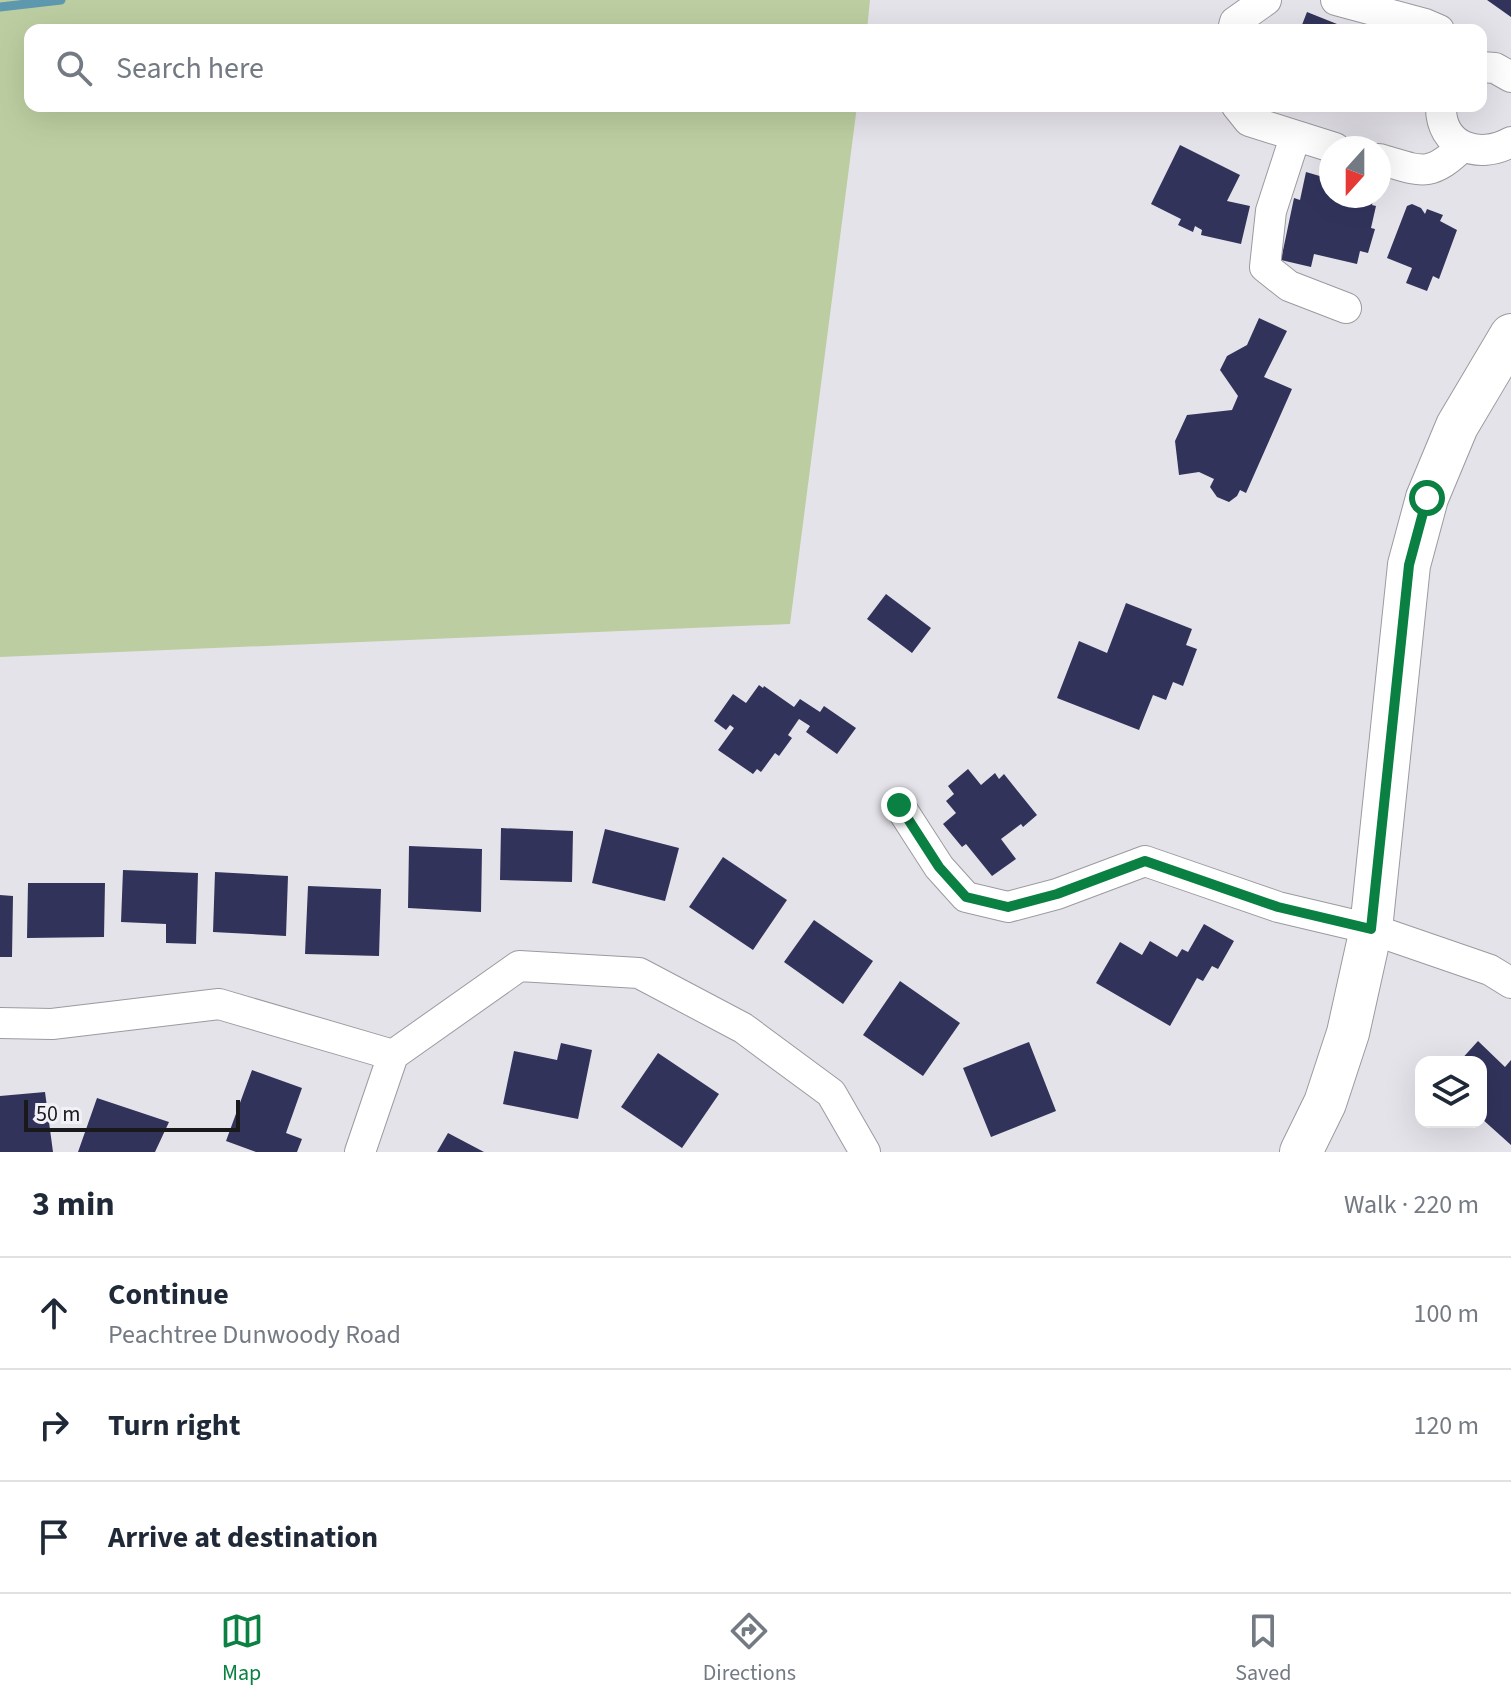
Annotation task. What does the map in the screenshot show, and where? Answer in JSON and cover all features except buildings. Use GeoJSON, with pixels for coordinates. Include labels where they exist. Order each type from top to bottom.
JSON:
{"type":"FeatureCollection","features":[{"type":"Feature","properties":{"kind":"main road"},"geometry":{"type":"LineString","coordinates":[[1301,1152],[1325,1103],[1348,1033],[1371,929],[1409,565],[1427,498],[1457,426],[1511,335]]}},
{"type":"Feature","properties":{"kind":"street"},"geometry":{"type":"LineString","coordinates":[[1234,24],[1266,0]]}},
{"type":"Feature","properties":{"kind":"street"},"geometry":{"type":"LineString","coordinates":[[1336,0],[1425,24]]}},
{"type":"Feature","properties":{"kind":"street"},"geometry":{"type":"LineString","coordinates":[[1487,67],[1495,68],[1511,77]]}},
{"type":"Feature","properties":{"kind":"street"},"geometry":{"type":"LineString","coordinates":[[1242,112],[1249,121],[1319,144]]}},
{"type":"Feature","properties":{"kind":"street"},"geometry":{"type":"LineString","coordinates":[[1442,112],[1446,129],[1463,146],[1486,152],[1511,142]]}},
{"type":"Feature","properties":{"kind":"street"},"geometry":{"type":"LineString","coordinates":[[1295,137],[1271,211],[1265,267],[1289,286],[1346,308]]}},
{"type":"Feature","properties":{"kind":"street"},"geometry":{"type":"LineString","coordinates":[[1391,163],[1420,171],[1444,165],[1463,146]]}},
{"type":"Feature","properties":{"kind":"street"},"geometry":{"type":"LineString","coordinates":[[899,805],[939,867],[966,897],[1008,907],[1057,894],[1145,861],[1278,907],[1371,929],[1490,970],[1511,983]]}},
{"type":"Feature","properties":{"kind":"street"},"geometry":{"type":"LineString","coordinates":[[360,1152],[393,1055],[519,966],[639,973],[743,1028],[831,1093],[865,1152]]}},
{"type":"Feature","properties":{"kind":"street"},"geometry":{"type":"LineString","coordinates":[[0,1023],[52,1024],[219,1004],[393,1055]]}},
{"type":"Feature","properties":{"kind":"green space"},"geometry":{"type":"Polygon","coordinates":[[[0,0],[870,0],[868,24],[24,24],[24,112],[856,112],[790,624],[0,657],[0,0]]]}},
{"type":"Feature","properties":{"kind":"waterway"},"geometry":{"type":"LineString","coordinates":[[0,7],[61,0]]}},
{"type":"Feature","properties":{"kind":"route"},"geometry":{"type":"LineString","coordinates":[[899,805],[939,867],[966,897],[1008,907],[1057,894],[1145,861],[1278,907],[1371,929],[1409,565],[1427,498]]}}]}
